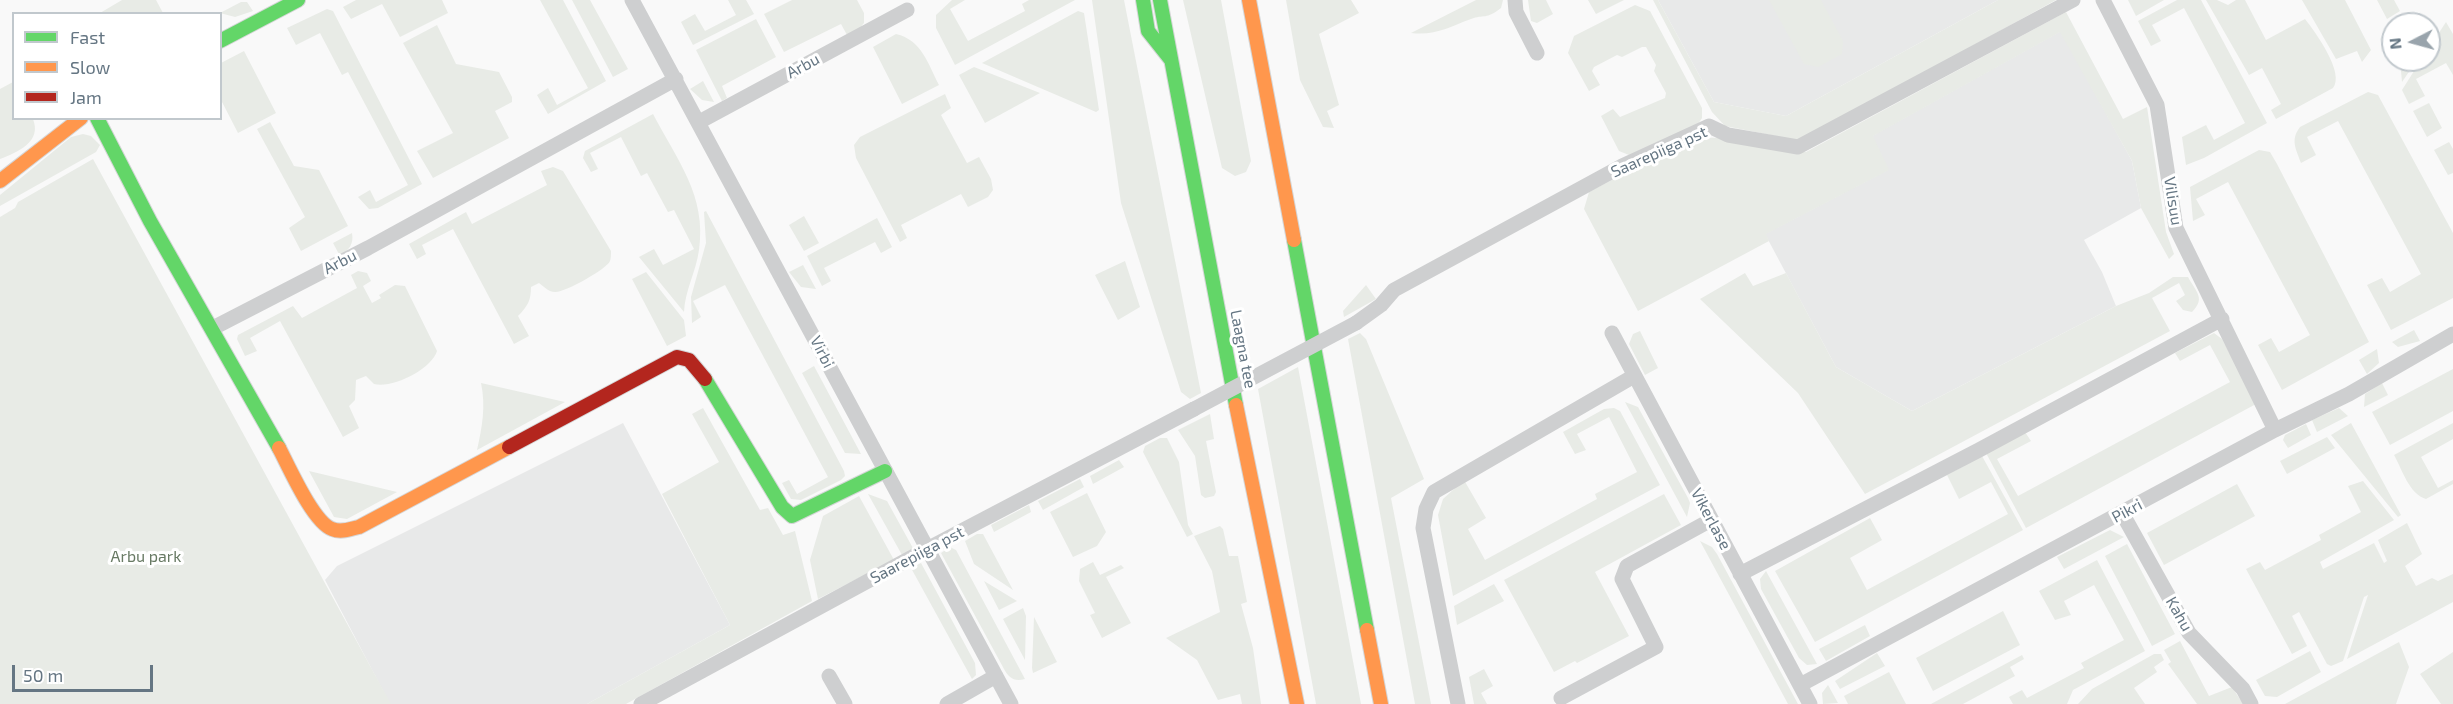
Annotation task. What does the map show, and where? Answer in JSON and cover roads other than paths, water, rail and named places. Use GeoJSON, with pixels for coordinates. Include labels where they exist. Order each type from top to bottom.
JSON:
{"type":"FeatureCollection","features":[{"type":"Feature","properties":{"kind":"street"},"geometry":{"type":"LineString","coordinates":[[222,40],[298,0]]}},
{"type":"Feature","properties":{"kind":"street","name":"Virbi"},"geometry":{"type":"LineString","coordinates":[[632,0],[1011,704]]}},
{"type":"Feature","properties":{"kind":"street"},"geometry":{"type":"LineString","coordinates":[[1143,0],[1148,31],[1171,60]]}},
{"type":"Feature","properties":{"kind":"street","name":"Laagna tee"},"geometry":{"type":"LineString","coordinates":[[1160,0],[1255,504],[1297,704]]}},
{"type":"Feature","properties":{"kind":"street"},"geometry":{"type":"LineString","coordinates":[[1249,0],[1381,702]]}},
{"type":"Feature","properties":{"kind":"street"},"geometry":{"type":"LineString","coordinates":[[1515,0],[1516,12],[1538,53]]}},
{"type":"Feature","properties":{"kind":"street","name":"Saarepiiga pst"},"geometry":{"type":"LineString","coordinates":[[641,704],[927,549],[1356,322],[1381,305],[1394,290],[1654,150],[1709,126],[1728,135],[1798,147],[2073,0]]}},
{"type":"Feature","properties":{"kind":"street","name":"Vilisuu"},"geometry":{"type":"LineString","coordinates":[[2103,0],[2157,105],[2176,228],[2275,430]]}},
{"type":"Feature","properties":{"kind":"street","name":"Arbu"},"geometry":{"type":"LineString","coordinates":[[699,122],[907,10]]}},
{"type":"Feature","properties":{"kind":"street","name":"Arbu"},"geometry":{"type":"LineString","coordinates":[[213,328],[368,248],[676,79]]}},
{"type":"Feature","properties":{"kind":"street"},"geometry":{"type":"LineString","coordinates":[[0,181],[78,120]]}},
{"type":"Feature","properties":{"kind":"street"},"geometry":{"type":"LineString","coordinates":[[98,120],[150,221],[213,328],[304,493],[321,521],[332,532],[359,528],[677,357],[688,360],[704,376],[782,507],[792,516],[885,471]]}},
{"type":"Feature","properties":{"kind":"street"},"geometry":{"type":"LineString","coordinates":[[1740,574],[1979,450],[2222,319]]}},
{"type":"Feature","properties":{"kind":"street","name":"Vikerlase"},"geometry":{"type":"LineString","coordinates":[[1612,333],[1810,704]]}},
{"type":"Feature","properties":{"kind":"street","name":"Pikri"},"geometry":{"type":"LineString","coordinates":[[1800,685],[2275,430],[2349,394],[2453,334]]}},
{"type":"Feature","properties":{"kind":"street"},"geometry":{"type":"LineString","coordinates":[[1458,704],[1423,528],[1426,509],[1434,492],[1635,376]]}},
{"type":"Feature","properties":{"kind":"street","name":"Kahu"},"geometry":{"type":"LineString","coordinates":[[2122,513],[2189,633],[2243,689],[2251,704]]}},
{"type":"Feature","properties":{"kind":"street"},"geometry":{"type":"LineString","coordinates":[[1561,698],[1656,647],[1622,579],[1627,566],[1711,520]]}},
{"type":"Feature","properties":{"kind":"street"},"geometry":{"type":"LineString","coordinates":[[829,676],[845,704]]}},
{"type":"Feature","properties":{"kind":"street"},"geometry":{"type":"LineString","coordinates":[[947,704],[996,676]]}},
{"type":"Feature","properties":{"kind":"park label","name":"Arbu park"},"geometry":{"type":"Point","coordinates":[146,557]}}]}
